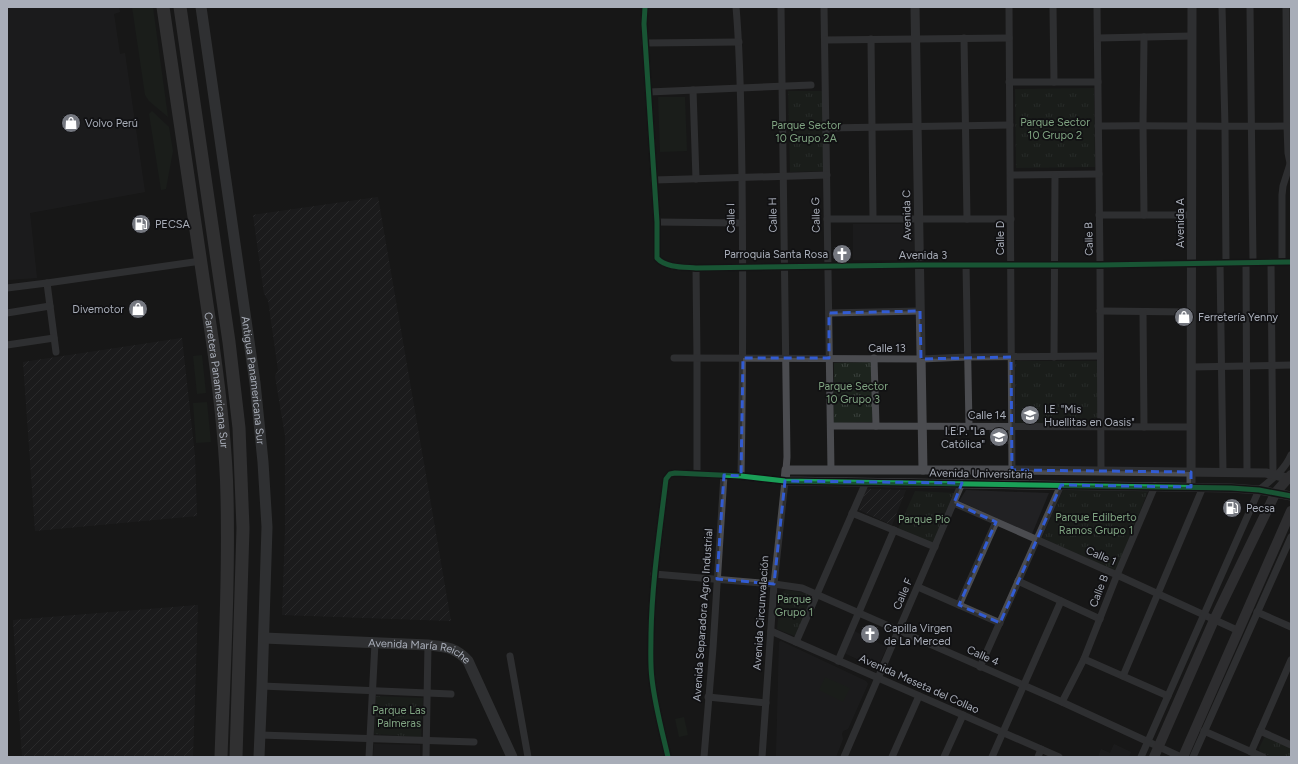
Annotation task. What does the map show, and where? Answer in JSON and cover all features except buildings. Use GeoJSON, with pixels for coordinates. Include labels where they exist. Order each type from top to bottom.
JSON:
{"type":"FeatureCollection","features":[{"type":"Feature","properties":{"kind":"highway","name":"Carretera Panamericana Sur"},"geometry":{"type":"LineString","coordinates":[[163,7],[219,391],[227,487],[228,562],[221,757]]}},
{"type":"Feature","properties":{"kind":"highway","name":"Carretera Panamericana Sur"},"geometry":{"type":"LineString","coordinates":[[180,7],[229,342],[239,428],[243,543],[236,757]]}},
{"type":"Feature","properties":{"kind":"main road","name":"Antigua Panamericana Sur"},"geometry":{"type":"LineString","coordinates":[[201,7],[255,383],[261,446],[267,527],[259,757]]}},
{"type":"Feature","properties":{"kind":"main road"},"geometry":{"type":"LineString","coordinates":[[1154,757],[1214,620],[1276,492],[1290,477]]}},
{"type":"Feature","properties":{"kind":"main road"},"geometry":{"type":"LineString","coordinates":[[1182,757],[1291,511]]}},
{"type":"Feature","properties":{"kind":"main road","name":"Avenida María Reiche"},"geometry":{"type":"LineString","coordinates":[[264,638],[428,645],[452,648],[468,661],[512,757]]}},
{"type":"Feature","properties":{"kind":"street"},"geometry":{"type":"LineString","coordinates":[[645,7],[645,43],[657,222],[742,223]]}},
{"type":"Feature","properties":{"kind":"street","name":"Calle I"},"geometry":{"type":"LineString","coordinates":[[736,7],[739,42],[742,178],[743,358],[741,476]]}},
{"type":"Feature","properties":{"kind":"street","name":"Calle H"},"geometry":{"type":"LineString","coordinates":[[781,7],[786,358],[786,470]]}},
{"type":"Feature","properties":{"kind":"street","name":"Calle G"},"geometry":{"type":"LineString","coordinates":[[824,7],[831,470]]}},
{"type":"Feature","properties":{"kind":"street","name":"Avenida C"},"geometry":{"type":"LineString","coordinates":[[915,7],[923,470]]}},
{"type":"Feature","properties":{"kind":"street","name":"Calle D"},"geometry":{"type":"LineString","coordinates":[[1008,7],[1011,175],[1012,470]]}},
{"type":"Feature","properties":{"kind":"street"},"geometry":{"type":"LineString","coordinates":[[1053,7],[1054,82]]}},
{"type":"Feature","properties":{"kind":"street","name":"Calle B"},"geometry":{"type":"LineString","coordinates":[[1097,7],[1101,471]]}},
{"type":"Feature","properties":{"kind":"street","name":"Avenida A"},"geometry":{"type":"LineString","coordinates":[[1191,487],[1192,7]]}},
{"type":"Feature","properties":{"kind":"street"},"geometry":{"type":"LineString","coordinates":[[1222,7],[1225,127],[1222,366],[1223,472]]}},
{"type":"Feature","properties":{"kind":"street"},"geometry":{"type":"LineString","coordinates":[[1247,473],[1246,366],[1251,127],[1250,7]]}},
{"type":"Feature","properties":{"kind":"street"},"geometry":{"type":"LineString","coordinates":[[1282,262],[1282,195],[1283,186],[1290,166],[1287,126],[1286,7]]}},
{"type":"Feature","properties":{"kind":"street"},"geometry":{"type":"LineString","coordinates":[[1098,38],[1192,36]]}},
{"type":"Feature","properties":{"kind":"street"},"geometry":{"type":"LineString","coordinates":[[1144,37],[1144,215]]}},
{"type":"Feature","properties":{"kind":"street"},"geometry":{"type":"LineString","coordinates":[[964,38],[967,219]]}},
{"type":"Feature","properties":{"kind":"street"},"geometry":{"type":"LineString","coordinates":[[825,40],[1009,38]]}},
{"type":"Feature","properties":{"kind":"street"},"geometry":{"type":"LineString","coordinates":[[871,39],[873,218]]}},
{"type":"Feature","properties":{"kind":"street"},"geometry":{"type":"LineString","coordinates":[[645,43],[739,42]]}},
{"type":"Feature","properties":{"kind":"street"},"geometry":{"type":"LineString","coordinates":[[1010,82],[1098,82]]}},
{"type":"Feature","properties":{"kind":"street"},"geometry":{"type":"LineString","coordinates":[[648,92],[810,85]]}},
{"type":"Feature","properties":{"kind":"street"},"geometry":{"type":"LineString","coordinates":[[693,90],[696,179]]}},
{"type":"Feature","properties":{"kind":"street"},"geometry":{"type":"LineString","coordinates":[[826,128],[1010,125]]}},
{"type":"Feature","properties":{"kind":"street"},"geometry":{"type":"LineString","coordinates":[[1098,126],[1287,126]]}},
{"type":"Feature","properties":{"kind":"street"},"geometry":{"type":"LineString","coordinates":[[1011,175],[1099,174]]}},
{"type":"Feature","properties":{"kind":"street"},"geometry":{"type":"LineString","coordinates":[[654,180],[827,175]]}},
{"type":"Feature","properties":{"kind":"street"},"geometry":{"type":"LineString","coordinates":[[1054,357],[1055,175]]}},
{"type":"Feature","properties":{"kind":"street"},"geometry":{"type":"LineString","coordinates":[[1099,215],[1192,215]]}},
{"type":"Feature","properties":{"kind":"street"},"geometry":{"type":"LineString","coordinates":[[827,219],[1011,219]]}},
{"type":"Feature","properties":{"kind":"street","name":"Avenida 3"},"geometry":{"type":"LineString","coordinates":[[657,222],[658,258],[660,262],[696,268],[1291,262]]}},
{"type":"Feature","properties":{"kind":"street"},"geometry":{"type":"LineString","coordinates":[[7,288],[201,261]]}},
{"type":"Feature","properties":{"kind":"street"},"geometry":{"type":"LineString","coordinates":[[1270,262],[1275,474]]}},
{"type":"Feature","properties":{"kind":"street"},"geometry":{"type":"LineString","coordinates":[[966,265],[969,426]]}},
{"type":"Feature","properties":{"kind":"street"},"geometry":{"type":"LineString","coordinates":[[696,268],[698,358],[697,474]]}},
{"type":"Feature","properties":{"kind":"street"},"geometry":{"type":"LineString","coordinates":[[47,283],[56,352]]}},
{"type":"Feature","properties":{"kind":"street"},"geometry":{"type":"LineString","coordinates":[[7,313],[50,306]]}},
{"type":"Feature","properties":{"kind":"street"},"geometry":{"type":"LineString","coordinates":[[829,313],[920,311]]}},
{"type":"Feature","properties":{"kind":"street"},"geometry":{"type":"LineString","coordinates":[[1100,311],[1191,312]]}},
{"type":"Feature","properties":{"kind":"street"},"geometry":{"type":"LineString","coordinates":[[1143,312],[1144,427]]}},
{"type":"Feature","properties":{"kind":"street"},"geometry":{"type":"LineString","coordinates":[[7,345],[54,338]]}},
{"type":"Feature","properties":{"kind":"street","name":"Calle 13"},"geometry":{"type":"LineString","coordinates":[[674,358],[921,359],[967,357],[1099,356]]}},
{"type":"Feature","properties":{"kind":"street"},"geometry":{"type":"LineString","coordinates":[[874,358],[876,426]]}},
{"type":"Feature","properties":{"kind":"street"},"geometry":{"type":"LineString","coordinates":[[1192,367],[1291,364]]}},
{"type":"Feature","properties":{"kind":"street","name":"Calle 14"},"geometry":{"type":"LineString","coordinates":[[830,426],[1192,427]]}},
{"type":"Feature","properties":{"kind":"street"},"geometry":{"type":"LineString","coordinates":[[1141,757],[1259,490],[1288,462],[1291,455]]}},
{"type":"Feature","properties":{"kind":"street","name":"Avenida Universitaria"},"geometry":{"type":"LineString","coordinates":[[786,470],[1223,472],[1275,474],[1290,477]]}},
{"type":"Feature","properties":{"kind":"street","name":"Avenida Circunvalación"},"geometry":{"type":"LineString","coordinates":[[762,757],[774,584],[786,470]]}},
{"type":"Feature","properties":{"kind":"street","name":"Avenida Universitaria"},"geometry":{"type":"LineString","coordinates":[[654,574],[666,479],[670,474],[674,473],[741,476],[785,481],[1203,487],[1259,490],[1291,496]]}},
{"type":"Feature","properties":{"kind":"street","name":"Avenida Separadora Agro Industrial"},"geometry":{"type":"LineString","coordinates":[[704,757],[724,475]]}},
{"type":"Feature","properties":{"kind":"street"},"geometry":{"type":"LineString","coordinates":[[796,642],[866,482]]}},
{"type":"Feature","properties":{"kind":"street","name":"Calle F"},"geometry":{"type":"LineString","coordinates":[[844,757],[962,483]]}},
{"type":"Feature","properties":{"kind":"street"},"geometry":{"type":"LineString","coordinates":[[980,667],[1061,485]]}},
{"type":"Feature","properties":{"kind":"street","name":"Calle B"},"geometry":{"type":"LineString","coordinates":[[1062,702],[1084,659],[1117,575],[1155,486]]}},
{"type":"Feature","properties":{"kind":"street"},"geometry":{"type":"LineString","coordinates":[[1123,676],[1203,487]]}},
{"type":"Feature","properties":{"kind":"street","name":"Calle 1"},"geometry":{"type":"LineString","coordinates":[[954,504],[1117,575],[1239,631]]}},
{"type":"Feature","properties":{"kind":"street"},"geometry":{"type":"LineString","coordinates":[[852,513],[935,547]]}},
{"type":"Feature","properties":{"kind":"street"},"geometry":{"type":"LineString","coordinates":[[959,605],[996,522]]}},
{"type":"Feature","properties":{"kind":"street"},"geometry":{"type":"LineString","coordinates":[[838,661],[894,530]]}},
{"type":"Feature","properties":{"kind":"street"},"geometry":{"type":"LineString","coordinates":[[1193,757],[1291,537]]}},
{"type":"Feature","properties":{"kind":"street"},"geometry":{"type":"LineString","coordinates":[[654,574],[651,607],[652,679],[668,757]]}},
{"type":"Feature","properties":{"kind":"street","name":"Calle 4"},"geometry":{"type":"LineString","coordinates":[[654,574],[791,586],[817,594],[1062,702],[1182,757]]}},
{"type":"Feature","properties":{"kind":"street"},"geometry":{"type":"LineString","coordinates":[[1018,581],[1100,619]]}},
{"type":"Feature","properties":{"kind":"street"},"geometry":{"type":"LineString","coordinates":[[918,587],[1000,623]]}},
{"type":"Feature","properties":{"kind":"street"},"geometry":{"type":"LineString","coordinates":[[992,757],[1061,601]]}},
{"type":"Feature","properties":{"kind":"street"},"geometry":{"type":"LineString","coordinates":[[1257,612],[1291,627]]}},
{"type":"Feature","properties":{"kind":"street","name":"Avenida Meseta del Collao"},"geometry":{"type":"LineString","coordinates":[[771,631],[1059,757]]}},
{"type":"Feature","properties":{"kind":"street"},"geometry":{"type":"LineString","coordinates":[[369,757],[375,643]]}},
{"type":"Feature","properties":{"kind":"street"},"geometry":{"type":"LineString","coordinates":[[426,757],[428,645]]}},
{"type":"Feature","properties":{"kind":"street"},"geometry":{"type":"LineString","coordinates":[[510,656],[528,757]]}},
{"type":"Feature","properties":{"kind":"street"},"geometry":{"type":"LineString","coordinates":[[1084,659],[1168,696]]}},
{"type":"Feature","properties":{"kind":"street"},"geometry":{"type":"LineString","coordinates":[[1251,752],[1291,660]]}},
{"type":"Feature","properties":{"kind":"street"},"geometry":{"type":"LineString","coordinates":[[262,686],[451,694]]}},
{"type":"Feature","properties":{"kind":"street"},"geometry":{"type":"LineString","coordinates":[[892,757],[919,696]]}},
{"type":"Feature","properties":{"kind":"street"},"geometry":{"type":"LineString","coordinates":[[708,697],[766,704]]}},
{"type":"Feature","properties":{"kind":"street"},"geometry":{"type":"LineString","coordinates":[[944,757],[963,715]]}},
{"type":"Feature","properties":{"kind":"street"},"geometry":{"type":"LineString","coordinates":[[1260,731],[1291,745]]}},
{"type":"Feature","properties":{"kind":"street"},"geometry":{"type":"LineString","coordinates":[[1204,732],[1263,757]]}},
{"type":"Feature","properties":{"kind":"street"},"geometry":{"type":"LineString","coordinates":[[260,735],[474,742]]}},
{"type":"Feature","properties":{"kind":"street"},"geometry":{"type":"LineString","coordinates":[[1038,757],[1041,749]]}},
{"type":"Feature","properties":{"kind":"highlighted area"},"geometry":{"type":"Polygon","coordinates":[[[920,311],[921,359],[1011,357],[1012,470],[1191,472],[1191,487],[1061,485],[1000,623],[959,605],[996,522],[954,503],[962,483],[785,481],[774,584],[717,579],[724,475],[741,476],[743,358],[829,358],[829,313],[920,311]]]}},
{"type":"Feature","properties":{"kind":"shaded area","name":"Volvo Perú"},"geometry":{"type":"Polygon","coordinates":[[[7,7],[119,7],[120,12],[114,14],[120,54],[125,53],[145,192],[30,213],[37,278],[7,280],[7,7]]]}},
{"type":"Feature","properties":{"kind":"shaded area"},"geometry":{"type":"Polygon","coordinates":[[[378,197],[451,621],[282,615],[285,531],[285,436],[275,376],[278,370],[268,300],[264,294],[253,215],[378,197]]]}},
{"type":"Feature","properties":{"kind":"shaded area"},"geometry":{"type":"Polygon","coordinates":[[[853,224],[914,224],[914,260],[853,260],[853,224]]]}},
{"type":"Feature","properties":{"kind":"shaded area"},"geometry":{"type":"Polygon","coordinates":[[[182,338],[195,456],[197,516],[35,531],[23,362],[182,338]]]}},
{"type":"Feature","properties":{"kind":"shaded area","name":"I.E.P. \"La Católica\""},"geometry":{"type":"Polygon","coordinates":[[[989,430],[1008,430],[1009,444],[990,445],[989,430]]]}},
{"type":"Feature","properties":{"kind":"shaded area"},"geometry":{"type":"Polygon","coordinates":[[[866,489],[906,490],[892,525],[859,510],[866,489]]]}},
{"type":"Feature","properties":{"kind":"shaded area"},"geometry":{"type":"Polygon","coordinates":[[[966,490],[1049,493],[1032,534],[959,501],[966,490]]]}},
{"type":"Feature","properties":{"kind":"shaded area"},"geometry":{"type":"Polygon","coordinates":[[[198,605],[193,757],[22,757],[13,620],[198,605]]]}},
{"type":"Feature","properties":{"kind":"shaded area"},"geometry":{"type":"Polygon","coordinates":[[[854,631],[887,647],[877,668],[844,653],[854,631]]]}},
{"type":"Feature","properties":{"kind":"shaded area"},"geometry":{"type":"Polygon","coordinates":[[[781,641],[866,681],[868,684],[848,729],[843,731],[843,739],[836,757],[776,757],[779,642],[781,641]]]}},
{"type":"Feature","properties":{"kind":"shaded area"},"geometry":{"type":"Polygon","coordinates":[[[374,744],[420,745],[420,757],[373,757],[374,744]]]}},
{"type":"Feature","properties":{"kind":"shaded area"},"geometry":{"type":"Polygon","coordinates":[[[1114,744],[1131,752],[1129,757],[1098,757],[1101,749],[1110,753],[1114,744]]]}},
{"type":"Feature","properties":{"kind":"green space"},"geometry":{"type":"Polygon","coordinates":[[[132,7],[153,7],[168,117],[149,101],[145,95],[132,7]]]}},
{"type":"Feature","properties":{"kind":"green space","name":"Parque Sector 10 Grupo 2"},"geometry":{"type":"Polygon","coordinates":[[[1094,88],[1095,167],[1016,168],[1015,89],[1094,88]]]}},
{"type":"Feature","properties":{"kind":"green space","name":"Parque Sector 10 Grupo 2A"},"geometry":{"type":"Polygon","coordinates":[[[788,91],[823,91],[824,171],[790,172],[788,91]]]}},
{"type":"Feature","properties":{"kind":"green space"},"geometry":{"type":"Polygon","coordinates":[[[658,97],[685,97],[687,151],[660,152],[658,97]]]}},
{"type":"Feature","properties":{"kind":"green space"},"geometry":{"type":"Polygon","coordinates":[[[152,111],[169,127],[173,151],[166,189],[161,190],[149,114],[152,111]]]}},
{"type":"Feature","properties":{"kind":"green space"},"geometry":{"type":"Polygon","coordinates":[[[202,355],[206,393],[197,394],[193,356],[202,355]]]}},
{"type":"Feature","properties":{"kind":"green space"},"geometry":{"type":"Polygon","coordinates":[[[1015,361],[1099,361],[1098,424],[1016,423],[1015,361]]]}},
{"type":"Feature","properties":{"kind":"green space","name":"Parque Sector 10 Grupo 3"},"geometry":{"type":"Polygon","coordinates":[[[872,362],[872,422],[834,423],[834,363],[872,362]]]}},
{"type":"Feature","properties":{"kind":"green space"},"geometry":{"type":"Polygon","coordinates":[[[207,402],[211,442],[196,443],[193,403],[207,402]]]}},
{"type":"Feature","properties":{"kind":"green space","name":"Parque Edilberto Ramos Grupo 1"},"geometry":{"type":"Polygon","coordinates":[[[1063,490],[1148,491],[1116,571],[1042,538],[1063,490]]]}},
{"type":"Feature","properties":{"kind":"green space","name":"Parque Pio"},"geometry":{"type":"Polygon","coordinates":[[[915,491],[955,493],[934,545],[898,529],[915,491]]]}},
{"type":"Feature","properties":{"kind":"green space","name":"Parque Grupo 1"},"geometry":{"type":"Polygon","coordinates":[[[786,590],[807,593],[812,598],[797,637],[777,629],[781,593],[786,590]]]}},
{"type":"Feature","properties":{"kind":"green space"},"geometry":{"type":"Polygon","coordinates":[[[825,677],[850,688],[843,702],[819,690],[825,677]]]}},
{"type":"Feature","properties":{"kind":"green space","name":"Parque Las Palmeras"},"geometry":{"type":"Polygon","coordinates":[[[376,696],[423,698],[421,737],[374,734],[376,696]]]}},
{"type":"Feature","properties":{"kind":"green space"},"geometry":{"type":"Polygon","coordinates":[[[684,717],[688,735],[679,737],[675,719],[684,717]]]}},
{"type":"Feature","properties":{"kind":"green space"},"geometry":{"type":"Polygon","coordinates":[[[1265,736],[1291,747],[1291,757],[1272,757],[1260,752],[1259,748],[1265,736]]]}},
{"type":"Feature","properties":{"kind":"cycle path"},"geometry":{"type":"LineString","coordinates":[[645,7],[644,24],[657,222],[657,258],[665,264],[696,268],[1291,262]]}},
{"type":"Feature","properties":{"kind":"cycle path"},"geometry":{"type":"LineString","coordinates":[[668,757],[653,689],[651,651],[653,595],[657,556],[666,479],[670,474],[741,476],[785,481],[1231,488],[1259,490],[1291,496]]}},
{"type":"Feature","properties":{"kind":"place","name":"Volvo Perú"},"geometry":{"type":"Point","coordinates":[71,123]}},
{"type":"Feature","properties":{"kind":"place","name":"PECSA"},"geometry":{"type":"Point","coordinates":[141,224]}},
{"type":"Feature","properties":{"kind":"place","name":"Parroquia Santa Rosa"},"geometry":{"type":"Point","coordinates":[842,254]}},
{"type":"Feature","properties":{"kind":"place","name":"Divemotor"},"geometry":{"type":"Point","coordinates":[138,309]}},
{"type":"Feature","properties":{"kind":"place","name":"Ferretería Yenny"},"geometry":{"type":"Point","coordinates":[1184,317]}},
{"type":"Feature","properties":{"kind":"place","name":"I.E. \"Mis Huellitas en Oasis\""},"geometry":{"type":"Point","coordinates":[1030,415]}},
{"type":"Feature","properties":{"kind":"place","name":"I.E.P. \"La Católica\""},"geometry":{"type":"Point","coordinates":[999,437]}},
{"type":"Feature","properties":{"kind":"place","name":"Pecsa"},"geometry":{"type":"Point","coordinates":[1232,508]}},
{"type":"Feature","properties":{"kind":"place","name":"Capilla Virgen de La Merced"},"geometry":{"type":"Point","coordinates":[870,634]}}]}
